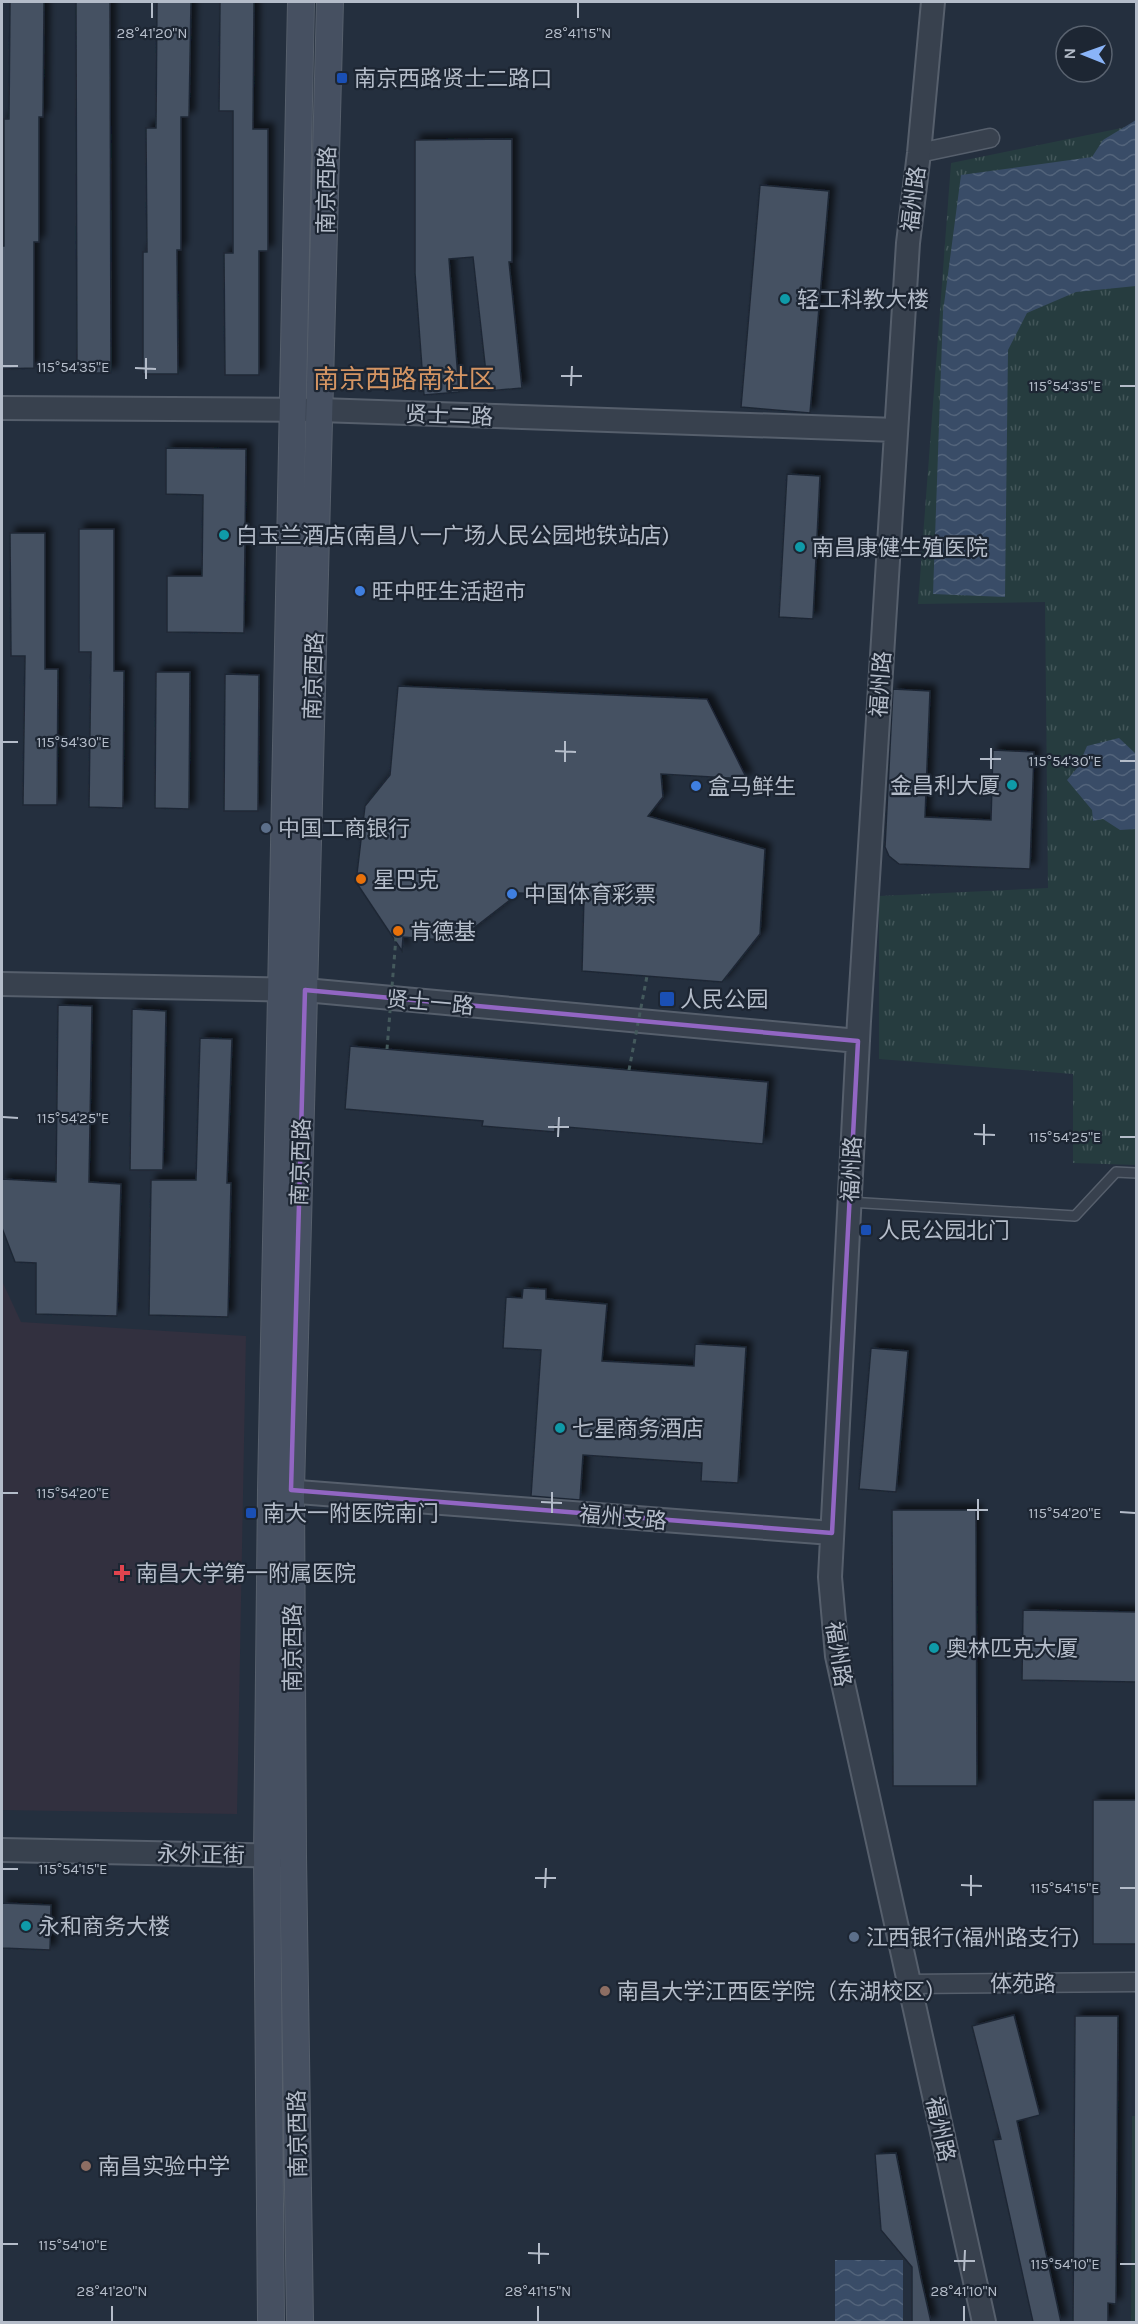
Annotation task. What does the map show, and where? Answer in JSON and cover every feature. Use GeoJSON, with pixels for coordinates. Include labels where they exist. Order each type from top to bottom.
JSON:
{"type":"FeatureCollection","features":[{"type":"Feature","properties":{"kind":"main road","name":"南京西路"},"geometry":{"type":"LineString","coordinates":[[293,990],[293,410],[301,2]]}},
{"type":"Feature","properties":{"kind":"main road","name":"南京西路"},"geometry":{"type":"LineString","coordinates":[[271,2322],[267,1856],[281,1490],[293,990],[320,410],[330,2]]}},
{"type":"Feature","properties":{"kind":"main road","name":"南京西路"},"geometry":{"type":"LineString","coordinates":[[281,1490],[293,1856],[300,2322]]}},
{"type":"Feature","properties":{"kind":"street","name":"福州路"},"geometry":{"type":"LineString","coordinates":[[933,2],[908,243],[858,1041],[830,1577],[837,1656],[984,2322]]}},
{"type":"Feature","properties":{"kind":"street"},"geometry":{"type":"LineString","coordinates":[[919,153],[990,138]]}},
{"type":"Feature","properties":{"kind":"street","name":"贤士二路"},"geometry":{"type":"LineString","coordinates":[[2,408],[320,410],[896,430]]}},
{"type":"Feature","properties":{"kind":"street","name":"贤士一路"},"geometry":{"type":"LineString","coordinates":[[2,984],[293,990],[858,1041]]}},
{"type":"Feature","properties":{"kind":"street","name":"福州支路"},"geometry":{"type":"LineString","coordinates":[[281,1490],[832,1533]]}},
{"type":"Feature","properties":{"kind":"street","name":"永外正街"},"geometry":{"type":"LineString","coordinates":[[2,1850],[293,1856]]}},
{"type":"Feature","properties":{"kind":"street","name":"体苑路"},"geometry":{"type":"LineString","coordinates":[[909,1984],[1137,1982]]}},
{"type":"Feature","properties":{"kind":"lane"},"geometry":{"type":"LineString","coordinates":[[849,1202],[1075,1216],[1116,1172],[1137,1173]]}},
{"type":"Feature","properties":{"kind":"path"},"geometry":{"type":"LineString","coordinates":[[387,1049],[396,937]]}},
{"type":"Feature","properties":{"kind":"path"},"geometry":{"type":"LineString","coordinates":[[629,1070],[647,976]]}},
{"type":"Feature","properties":{"kind":"highlighted area"},"geometry":{"type":"Polygon","coordinates":[[[305,990],[858,1041],[832,1533],[291,1490],[305,990]]]}},
{"type":"Feature","properties":{"kind":"shaded area","name":"南昌大学第一附属医院"},"geometry":{"type":"Polygon","coordinates":[[[2,1281],[21,1322],[246,1336],[237,1814],[2,1810],[2,1281]]]}},
{"type":"Feature","properties":{"kind":"green space"},"geometry":{"type":"Polygon","coordinates":[[[1136,125],[1136,1165],[1073,1163],[1073,1074],[879,1059],[879,896],[1048,888],[1045,602],[918,604],[951,163],[1136,125]]]}},
{"type":"Feature","properties":{"kind":"green space"},"geometry":{"type":"Polygon","coordinates":[[[1132,2116],[1136,2116],[1136,2322],[1131,2322],[1132,2116]]]}},
{"type":"Feature","properties":{"kind":"water"},"geometry":{"type":"Polygon","coordinates":[[[1136,120],[1136,286],[1076,292],[1027,313],[1008,350],[1005,597],[933,594],[943,312],[961,175],[1092,157],[1103,140],[1136,120]]]}},
{"type":"Feature","properties":{"kind":"water"},"geometry":{"type":"Polygon","coordinates":[[[1119,738],[1136,754],[1136,829],[1120,830],[1103,819],[1093,821],[1092,810],[1067,780],[1078,767],[1087,746],[1119,738]]]}},
{"type":"Feature","properties":{"kind":"water"},"geometry":{"type":"Polygon","coordinates":[[[835,2260],[903,2260],[903,2322],[835,2322],[835,2260]]]}},
{"type":"Feature","properties":{"kind":"building"},"geometry":{"type":"Polygon","coordinates":[[[10,2],[44,2],[43,117],[39,117],[39,242],[34,242],[34,368],[2,369],[4,119],[9,119],[10,2]]]}},
{"type":"Feature","properties":{"kind":"building"},"geometry":{"type":"Polygon","coordinates":[[[76,2],[110,2],[111,373],[77,373],[76,2]]]}},
{"type":"Feature","properties":{"kind":"building"},"geometry":{"type":"Polygon","coordinates":[[[157,2],[191,2],[189,117],[181,117],[181,250],[177,250],[178,374],[143,374],[143,252],[147,252],[146,128],[156,128],[157,2]]]}},
{"type":"Feature","properties":{"kind":"building"},"geometry":{"type":"Polygon","coordinates":[[[220,2],[254,2],[253,129],[268,129],[268,251],[259,251],[259,375],[225,375],[224,253],[233,253],[233,111],[219,111],[220,2]]]}},
{"type":"Feature","properties":{"kind":"building"},"geometry":{"type":"Polygon","coordinates":[[[512,139],[512,262],[509,262],[522,388],[488,391],[473,257],[449,259],[459,392],[424,395],[415,273],[415,140],[512,139]]]}},
{"type":"Feature","properties":{"kind":"building","name":"轻工科教大楼"},"geometry":{"type":"Polygon","coordinates":[[[760,185],[829,191],[810,413],[741,407],[760,185]]]}},
{"type":"Feature","properties":{"kind":"building","name":"白玉兰酒店(南昌八一广场人民公园地铁站店)"},"geometry":{"type":"Polygon","coordinates":[[[166,448],[246,449],[244,633],[167,632],[167,576],[202,576],[203,495],[166,494],[166,448]]]}},
{"type":"Feature","properties":{"kind":"building","name":"南昌康健生殖医院"},"geometry":{"type":"Polygon","coordinates":[[[787,474],[820,476],[813,619],[779,617],[787,474]]]}},
{"type":"Feature","properties":{"kind":"building"},"geometry":{"type":"Polygon","coordinates":[[[79,529],[114,529],[114,671],[124,671],[123,808],[89,807],[91,652],[79,652],[79,529]]]}},
{"type":"Feature","properties":{"kind":"building"},"geometry":{"type":"Polygon","coordinates":[[[10,533],[45,533],[45,669],[58,669],[57,805],[23,805],[25,656],[11,656],[10,533]]]}},
{"type":"Feature","properties":{"kind":"building"},"geometry":{"type":"Polygon","coordinates":[[[156,672],[190,672],[189,809],[155,808],[156,672]]]}},
{"type":"Feature","properties":{"kind":"building"},"geometry":{"type":"Polygon","coordinates":[[[225,674],[259,675],[258,811],[224,811],[225,674]]]}},
{"type":"Feature","properties":{"kind":"building"},"geometry":{"type":"Polygon","coordinates":[[[398,686],[707,699],[747,779],[661,774],[663,797],[648,816],[765,849],[760,934],[722,982],[582,971],[584,896],[519,893],[457,941],[403,937],[402,951],[356,882],[365,806],[390,775],[398,686]]]}},
{"type":"Feature","properties":{"kind":"building","name":"金昌利大厦"},"geometry":{"type":"Polygon","coordinates":[[[893,689],[930,691],[925,817],[991,820],[993,750],[1034,752],[1030,869],[899,864],[889,856],[885,847],[893,689]]]}},
{"type":"Feature","properties":{"kind":"building"},"geometry":{"type":"Polygon","coordinates":[[[58,1005],[92,1006],[89,1182],[121,1184],[117,1316],[36,1314],[36,1263],[15,1262],[2,1228],[2,1179],[56,1182],[58,1005]]]}},
{"type":"Feature","properties":{"kind":"building"},"geometry":{"type":"Polygon","coordinates":[[[132,1009],[166,1011],[163,1170],[130,1170],[132,1009]]]}},
{"type":"Feature","properties":{"kind":"building"},"geometry":{"type":"Polygon","coordinates":[[[200,1038],[232,1039],[227,1183],[231,1183],[228,1317],[149,1315],[151,1180],[196,1180],[200,1038]]]}},
{"type":"Feature","properties":{"kind":"building"},"geometry":{"type":"Polygon","coordinates":[[[350,1046],[768,1082],[763,1144],[555,1126],[555,1132],[482,1126],[483,1121],[345,1109],[350,1046]]]}},
{"type":"Feature","properties":{"kind":"building"},"geometry":{"type":"Polygon","coordinates":[[[523,1288],[546,1289],[546,1299],[607,1304],[602,1361],[694,1366],[695,1344],[746,1347],[738,1483],[701,1481],[702,1463],[583,1455],[580,1500],[531,1496],[541,1350],[503,1348],[506,1297],[522,1298],[523,1288]]]}},
{"type":"Feature","properties":{"kind":"building"},"geometry":{"type":"Polygon","coordinates":[[[871,1348],[908,1351],[896,1492],[859,1489],[871,1348]]]}},
{"type":"Feature","properties":{"kind":"building","name":"奥林匹克大厦"},"geometry":{"type":"Polygon","coordinates":[[[892,1510],[976,1510],[977,1786],[893,1786],[892,1510]]]}},
{"type":"Feature","properties":{"kind":"building"},"geometry":{"type":"Polygon","coordinates":[[[1023,1610],[1137,1612],[1137,1682],[1022,1680],[1023,1610]]]}},
{"type":"Feature","properties":{"kind":"building"},"geometry":{"type":"Polygon","coordinates":[[[1093,1800],[1137,1800],[1137,1944],[1093,1944],[1093,1800]]]}},
{"type":"Feature","properties":{"kind":"building","name":"永和商务大楼"},"geometry":{"type":"Polygon","coordinates":[[[2,1903],[51,1905],[50,1950],[2,1948],[2,1903]]]}},
{"type":"Feature","properties":{"kind":"building"},"geometry":{"type":"Polygon","coordinates":[[[1014,2015],[1040,2115],[1017,2121],[1061,2322],[1033,2322],[993,2140],[1001,2139],[972,2026],[1014,2015]]]}},
{"type":"Feature","properties":{"kind":"building"},"geometry":{"type":"Polygon","coordinates":[[[1075,2016],[1118,2016],[1116,2304],[1108,2303],[1108,2322],[1073,2322],[1075,2016]]]}},
{"type":"Feature","properties":{"kind":"building"},"geometry":{"type":"Polygon","coordinates":[[[896,2153],[931,2322],[912,2322],[912,2267],[881,2230],[875,2154],[896,2153]]]}},
{"type":"Feature","properties":{"kind":"place","name":"南京西路贤士二路口"},"geometry":{"type":"Point","coordinates":[342,78]}},
{"type":"Feature","properties":{"kind":"place","name":"轻工科教大楼"},"geometry":{"type":"Point","coordinates":[785,299]}},
{"type":"Feature","properties":{"kind":"place","name":"白玉兰酒店(南昌八一广场人民公园地铁站店)"},"geometry":{"type":"Point","coordinates":[224,535]}},
{"type":"Feature","properties":{"kind":"place","name":"南昌康健生殖医院"},"geometry":{"type":"Point","coordinates":[800,547]}},
{"type":"Feature","properties":{"kind":"place","name":"旺中旺生活超市"},"geometry":{"type":"Point","coordinates":[360,591]}},
{"type":"Feature","properties":{"kind":"place","name":"金昌利大厦"},"geometry":{"type":"Point","coordinates":[1012,785]}},
{"type":"Feature","properties":{"kind":"place","name":"盒马鲜生"},"geometry":{"type":"Point","coordinates":[696,786]}},
{"type":"Feature","properties":{"kind":"place","name":"中国工商银行"},"geometry":{"type":"Point","coordinates":[266,828]}},
{"type":"Feature","properties":{"kind":"place","name":"星巴克"},"geometry":{"type":"Point","coordinates":[361,879]}},
{"type":"Feature","properties":{"kind":"place","name":"中国体育彩票"},"geometry":{"type":"Point","coordinates":[512,894]}},
{"type":"Feature","properties":{"kind":"place","name":"肯德基"},"geometry":{"type":"Point","coordinates":[398,931]}},
{"type":"Feature","properties":{"kind":"place","name":"人民公园"},"geometry":{"type":"Point","coordinates":[667,999]}},
{"type":"Feature","properties":{"kind":"place","name":"人民公园北门"},"geometry":{"type":"Point","coordinates":[866,1230]}},
{"type":"Feature","properties":{"kind":"place","name":"七星商务酒店"},"geometry":{"type":"Point","coordinates":[560,1428]}},
{"type":"Feature","properties":{"kind":"place","name":"南大一附医院南门"},"geometry":{"type":"Point","coordinates":[251,1513]}},
{"type":"Feature","properties":{"kind":"place","name":"南昌大学第一附属医院"},"geometry":{"type":"Point","coordinates":[122,1573]}},
{"type":"Feature","properties":{"kind":"place","name":"奥林匹克大厦"},"geometry":{"type":"Point","coordinates":[934,1648]}},
{"type":"Feature","properties":{"kind":"place","name":"永和商务大楼"},"geometry":{"type":"Point","coordinates":[26,1926]}},
{"type":"Feature","properties":{"kind":"place","name":"江西银行(福州路支行)"},"geometry":{"type":"Point","coordinates":[854,1937]}},
{"type":"Feature","properties":{"kind":"place","name":"南昌大学江西医学院（东湖校区）"},"geometry":{"type":"Point","coordinates":[605,1991]}},
{"type":"Feature","properties":{"kind":"place","name":"南昌实验中学"},"geometry":{"type":"Point","coordinates":[86,2166]}},
{"type":"Feature","properties":{"kind":"district","name":"南京西路南社区"},"geometry":{"type":"Point","coordinates":[404,379]}}]}
